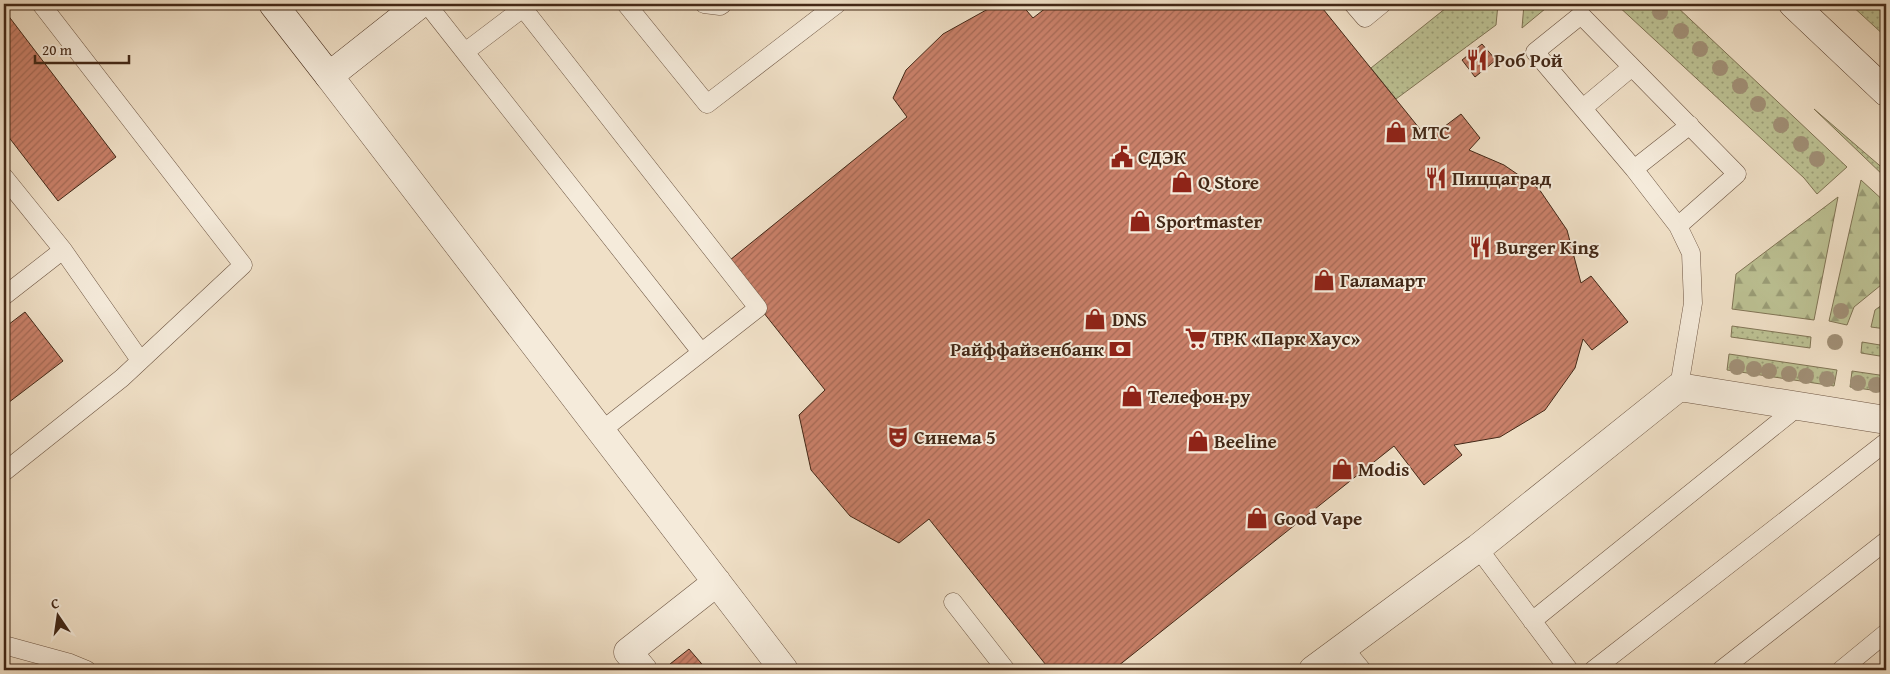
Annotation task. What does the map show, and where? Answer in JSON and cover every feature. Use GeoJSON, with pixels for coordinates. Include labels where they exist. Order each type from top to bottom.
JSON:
{"type":"FeatureCollection","features":[{"type":"Feature","properties":{"kind":"street"},"geometry":{"type":"LineString","coordinates":[[273,4],[784,670]]}},
{"type":"Feature","properties":{"kind":"street"},"geometry":{"type":"LineString","coordinates":[[329,76],[420,4]]}},
{"type":"Feature","properties":{"kind":"street"},"geometry":{"type":"LineString","coordinates":[[1793,4],[1886,92]]}},
{"type":"Feature","properties":{"kind":"street"},"geometry":{"type":"LineString","coordinates":[[1313,670],[1478,548],[1679,387],[1886,420]]}},
{"type":"Feature","properties":{"kind":"street"},"geometry":{"type":"LineString","coordinates":[[644,670],[628,652],[717,582]]}},
{"type":"Feature","properties":{"kind":"lane"},"geometry":{"type":"LineString","coordinates":[[4,472],[122,378],[243,264],[41,4]]}},
{"type":"Feature","properties":{"kind":"lane"},"geometry":{"type":"LineString","coordinates":[[427,4],[701,352]]}},
{"type":"Feature","properties":{"kind":"lane"},"geometry":{"type":"LineString","coordinates":[[626,4],[707,104],[837,4]]}},
{"type":"Feature","properties":{"kind":"lane"},"geometry":{"type":"LineString","coordinates":[[704,4],[720,6],[723,4]]}},
{"type":"Feature","properties":{"kind":"lane"},"geometry":{"type":"LineString","coordinates":[[1353,4],[1365,18],[1382,4]]}},
{"type":"Feature","properties":{"kind":"lane"},"geometry":{"type":"LineString","coordinates":[[465,52],[523,8],[758,308],[601,431]]}},
{"type":"Feature","properties":{"kind":"lane"},"geometry":{"type":"LineString","coordinates":[[1678,226],[1737,174],[1581,15],[1535,52],[1634,169],[1678,226],[1691,253],[1693,303],[1679,387]]}},
{"type":"Feature","properties":{"kind":"lane"},"geometry":{"type":"LineString","coordinates":[[1583,108],[1632,67]]}},
{"type":"Feature","properties":{"kind":"lane"},"geometry":{"type":"LineString","coordinates":[[1634,169],[1690,125]]}},
{"type":"Feature","properties":{"kind":"lane"},"geometry":{"type":"LineString","coordinates":[[4,177],[63,250],[140,360]]}},
{"type":"Feature","properties":{"kind":"lane"},"geometry":{"type":"LineString","coordinates":[[4,296],[63,250]]}},
{"type":"Feature","properties":{"kind":"lane"},"geometry":{"type":"LineString","coordinates":[[1532,621],[1799,406]]}},
{"type":"Feature","properties":{"kind":"lane"},"geometry":{"type":"LineString","coordinates":[[1593,670],[1886,442]]}},
{"type":"Feature","properties":{"kind":"lane"},"geometry":{"type":"LineString","coordinates":[[1721,670],[1886,541]]}},
{"type":"Feature","properties":{"kind":"lane"},"geometry":{"type":"LineString","coordinates":[[1478,548],[1569,670]]}},
{"type":"Feature","properties":{"kind":"lane"},"geometry":{"type":"LineString","coordinates":[[953,602],[1006,670]]}},
{"type":"Feature","properties":{"kind":"lane"},"geometry":{"type":"LineString","coordinates":[[1840,670],[1886,633]]}},
{"type":"Feature","properties":{"kind":"lane"},"geometry":{"type":"LineString","coordinates":[[4,645],[70,663],[87,670]]}},
{"type":"Feature","properties":{"kind":"lane"},"geometry":{"type":"LineString","coordinates":[[1344,647],[1362,670]]}},
{"type":"Feature","properties":{"kind":"green space"},"geometry":{"type":"Polygon","coordinates":[[[1451,4],[1498,4],[1496,25],[1396,99],[1371,68],[1451,4]]]}},
{"type":"Feature","properties":{"kind":"green space"},"geometry":{"type":"Polygon","coordinates":[[[1524,4],[1551,4],[1522,28],[1524,4]]]}},
{"type":"Feature","properties":{"kind":"green space"},"geometry":{"type":"Polygon","coordinates":[[[1616,4],[1674,4],[1847,167],[1817,194],[1804,178],[1616,4]]]}},
{"type":"Feature","properties":{"kind":"green space"},"geometry":{"type":"Polygon","coordinates":[[[1850,4],[1880,4],[1886,9],[1886,37],[1850,4]]]}},
{"type":"Feature","properties":{"kind":"green space"},"geometry":{"type":"Polygon","coordinates":[[[1814,109],[1886,171],[1886,178],[1814,109]]]}},
{"type":"Feature","properties":{"kind":"green space"},"geometry":{"type":"Polygon","coordinates":[[[1861,180],[1886,203],[1886,281],[1854,307],[1847,325],[1829,321],[1861,180]]]}},
{"type":"Feature","properties":{"kind":"green space"},"geometry":{"type":"Polygon","coordinates":[[[1838,197],[1814,320],[1732,309],[1736,274],[1838,197]]]}},
{"type":"Feature","properties":{"kind":"green space"},"geometry":{"type":"Polygon","coordinates":[[[1886,302],[1886,329],[1871,327],[1875,310],[1886,302]]]}},
{"type":"Feature","properties":{"kind":"green space"},"geometry":{"type":"Polygon","coordinates":[[[1732,326],[1811,337],[1810,348],[1731,337],[1732,326]]]}},
{"type":"Feature","properties":{"kind":"green space"},"geometry":{"type":"Polygon","coordinates":[[[1862,342],[1886,346],[1886,357],[1861,353],[1862,342]]]}},
{"type":"Feature","properties":{"kind":"green space"},"geometry":{"type":"Polygon","coordinates":[[[1729,354],[1837,370],[1834,386],[1727,370],[1729,354]]]}},
{"type":"Feature","properties":{"kind":"green space"},"geometry":{"type":"Polygon","coordinates":[[[1852,371],[1886,376],[1886,392],[1850,387],[1852,371]]]}},
{"type":"Feature","properties":{"kind":"building","name":"ТРК «Парк Хаус»"},"geometry":{"type":"Polygon","coordinates":[[[1009,4],[1021,4],[1033,18],[1051,4],[1319,4],[1428,139],[1461,114],[1480,138],[1469,150],[1504,165],[1539,189],[1567,230],[1581,283],[1591,276],[1628,322],[1592,350],[1583,339],[1575,368],[1545,410],[1500,437],[1454,445],[1462,455],[1424,485],[1394,446],[1113,670],[1050,670],[929,519],[899,543],[850,516],[811,470],[799,415],[825,390],[725,264],[907,117],[893,98],[906,70],[943,34],[988,9],[1009,4]]]}},
{"type":"Feature","properties":{"kind":"building"},"geometry":{"type":"Polygon","coordinates":[[[4,10],[116,157],[58,201],[4,131],[4,10]]]}},
{"type":"Feature","properties":{"kind":"building"},"geometry":{"type":"Polygon","coordinates":[[[1482,44],[1496,60],[1475,77],[1462,60],[1482,44]]]}},
{"type":"Feature","properties":{"kind":"building"},"geometry":{"type":"Polygon","coordinates":[[[25,312],[63,361],[4,406],[4,328],[25,312]]]}},
{"type":"Feature","properties":{"kind":"building"},"geometry":{"type":"Polygon","coordinates":[[[689,649],[707,670],[675,670],[670,664],[689,649]]]}},
{"type":"Feature","properties":{"kind":"place","name":"Роб Рой"},"geometry":{"type":"Point","coordinates":[1477,60]}},
{"type":"Feature","properties":{"kind":"place","name":"МТС"},"geometry":{"type":"Point","coordinates":[1396,132]}},
{"type":"Feature","properties":{"kind":"place","name":"СДЭК"},"geometry":{"type":"Point","coordinates":[1122,157]}},
{"type":"Feature","properties":{"kind":"place","name":"Пиццаград"},"geometry":{"type":"Point","coordinates":[1436,178]}},
{"type":"Feature","properties":{"kind":"place","name":"Q Store"},"geometry":{"type":"Point","coordinates":[1182,182]}},
{"type":"Feature","properties":{"kind":"place","name":"Sportmaster"},"geometry":{"type":"Point","coordinates":[1140,221]}},
{"type":"Feature","properties":{"kind":"place","name":"Burger King"},"geometry":{"type":"Point","coordinates":[1480,247]}},
{"type":"Feature","properties":{"kind":"place","name":"Галамарт"},"geometry":{"type":"Point","coordinates":[1324,280]}},
{"type":"Feature","properties":{"kind":"place","name":"DNS"},"geometry":{"type":"Point","coordinates":[1095,319]}},
{"type":"Feature","properties":{"kind":"place","name":"ТРК «Парк Хаус»"},"geometry":{"type":"Point","coordinates":[1196,338]}},
{"type":"Feature","properties":{"kind":"place","name":"Райффайзенбанк"},"geometry":{"type":"Point","coordinates":[1120,349]}},
{"type":"Feature","properties":{"kind":"place","name":"Телефон.ру"},"geometry":{"type":"Point","coordinates":[1132,396]}},
{"type":"Feature","properties":{"kind":"place","name":"Синема 5"},"geometry":{"type":"Point","coordinates":[898,437]}},
{"type":"Feature","properties":{"kind":"place","name":"Beeline"},"geometry":{"type":"Point","coordinates":[1198,441]}},
{"type":"Feature","properties":{"kind":"place","name":"Modis"},"geometry":{"type":"Point","coordinates":[1342,469]}},
{"type":"Feature","properties":{"kind":"place","name":"Good Vape"},"geometry":{"type":"Point","coordinates":[1257,518]}}]}
